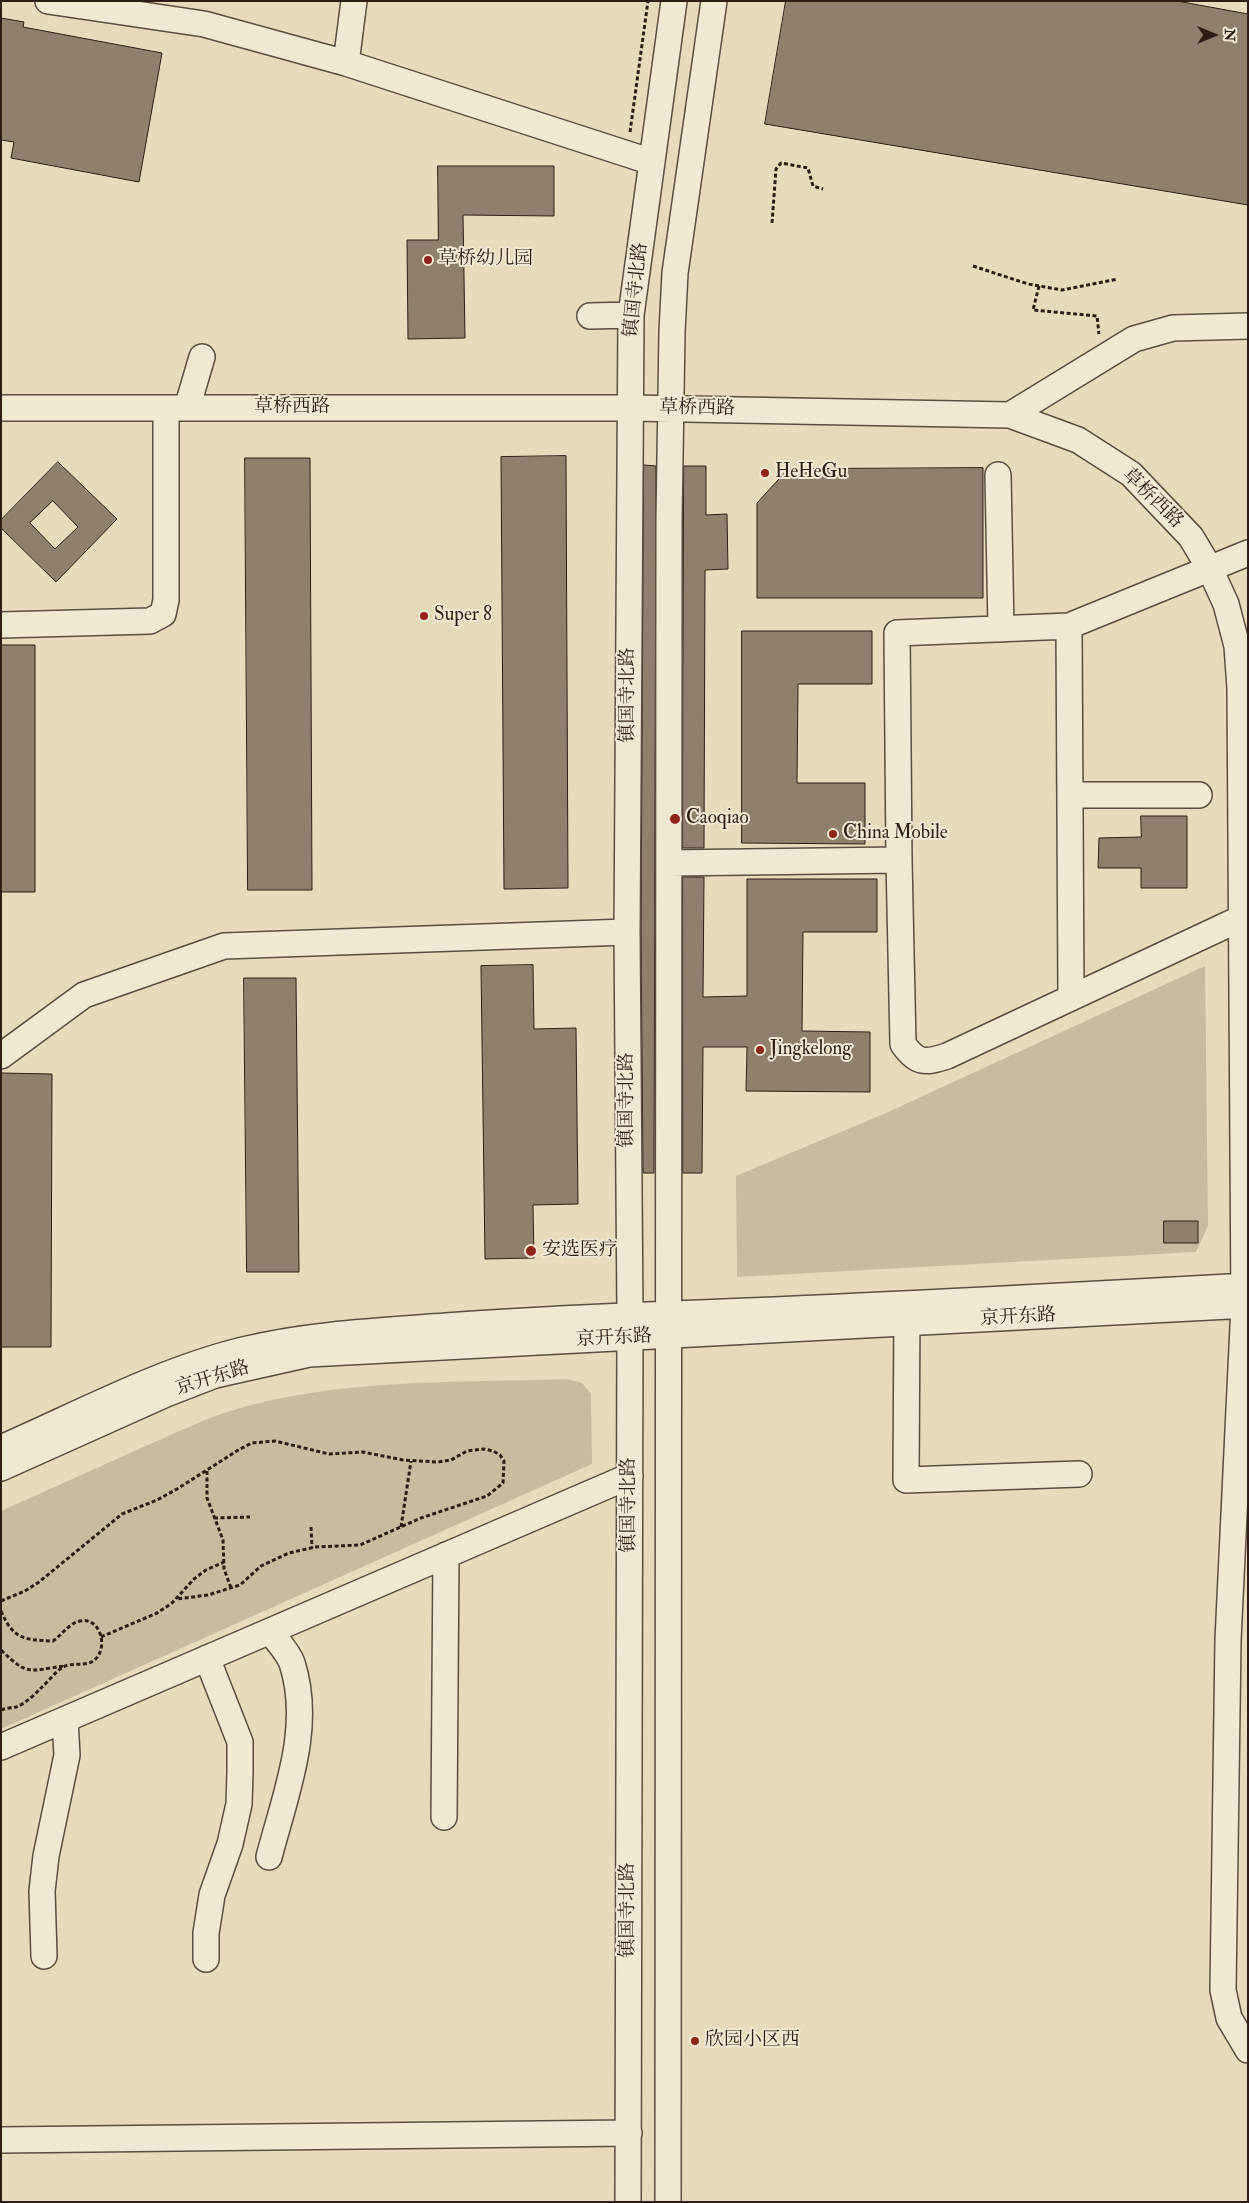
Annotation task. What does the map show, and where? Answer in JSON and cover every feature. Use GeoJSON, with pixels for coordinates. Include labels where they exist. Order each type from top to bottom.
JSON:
{"type":"FeatureCollection","features":[{"type":"Feature","properties":{"kind":"street"},"geometry":{"type":"LineString","coordinates":[[48,1],[204,24],[346,63],[652,162]]}},
{"type":"Feature","properties":{"kind":"street"},"geometry":{"type":"LineString","coordinates":[[346,63],[354,1]]}},
{"type":"Feature","properties":{"kind":"street","name":"镇国寺北路"},"geometry":{"type":"LineString","coordinates":[[628,2202],[630,1326],[627,932],[632,315],[674,1]]}},
{"type":"Feature","properties":{"kind":"street","name":"镇国寺北路"},"geometry":{"type":"LineString","coordinates":[[668,2202],[669,863],[672,332],[675,273],[714,1]]}},
{"type":"Feature","properties":{"kind":"street"},"geometry":{"type":"LineString","coordinates":[[590,316],[632,315]]}},
{"type":"Feature","properties":{"kind":"street"},"geometry":{"type":"LineString","coordinates":[[1010,415],[1134,339],[1173,328],[1248,326]]}},
{"type":"Feature","properties":{"kind":"street"},"geometry":{"type":"LineString","coordinates":[[1,625],[150,621],[163,614],[166,600],[176,408],[202,357]]}},
{"type":"Feature","properties":{"kind":"street","name":"草桥西路"},"geometry":{"type":"LineString","coordinates":[[1,408],[672,408],[1010,415],[1078,440],[1131,474],[1191,538],[1210,569],[1226,604],[1237,646],[1240,688],[1244,916],[1246,1296],[1228,1640],[1223,1990],[1229,2018],[1248,2050]]}},
{"type":"Feature","properties":{"kind":"street"},"geometry":{"type":"LineString","coordinates":[[998,474],[1001,629]]}},
{"type":"Feature","properties":{"kind":"street"},"geometry":{"type":"LineString","coordinates":[[1244,916],[947,1056],[929,1062],[917,1060],[903,1044],[898,860],[897,633],[1069,626],[1248,553]]}},
{"type":"Feature","properties":{"kind":"street"},"geometry":{"type":"LineString","coordinates":[[1069,626],[1071,998]]}},
{"type":"Feature","properties":{"kind":"street"},"geometry":{"type":"LineString","coordinates":[[1070,795],[1199,795]]}},
{"type":"Feature","properties":{"kind":"street"},"geometry":{"type":"LineString","coordinates":[[669,863],[898,860]]}},
{"type":"Feature","properties":{"kind":"street"},"geometry":{"type":"LineString","coordinates":[[1,1056],[84,995],[224,946],[627,932]]}},
{"type":"Feature","properties":{"kind":"street","name":"京开东路"},"geometry":{"type":"LineString","coordinates":[[1,1448],[166,1375],[205,1361],[244,1350],[297,1340],[366,1331],[669,1325],[1246,1296]]}},
{"type":"Feature","properties":{"kind":"street"},"geometry":{"type":"LineString","coordinates":[[907,1314],[906,1480],[1079,1474]]}},
{"type":"Feature","properties":{"kind":"street","name":"京开东路"},"geometry":{"type":"LineString","coordinates":[[1,1468],[166,1394],[215,1375],[309,1354],[630,1326]]}},
{"type":"Feature","properties":{"kind":"street"},"geometry":{"type":"LineString","coordinates":[[1,1747],[630,1476]]}},
{"type":"Feature","properties":{"kind":"street"},"geometry":{"type":"LineString","coordinates":[[444,1817],[446,1555]]}},
{"type":"Feature","properties":{"kind":"street"},"geometry":{"type":"LineString","coordinates":[[269,1858],[298,1749],[299,1722],[298,1688],[291,1660],[270,1631]]}},
{"type":"Feature","properties":{"kind":"street"},"geometry":{"type":"LineString","coordinates":[[206,1959],[206,1934],[212,1895],[230,1844],[239,1804],[240,1772],[240,1742],[207,1658]]}},
{"type":"Feature","properties":{"kind":"street"},"geometry":{"type":"LineString","coordinates":[[44,1956],[42,1891],[47,1848],[66,1755],[65,1720]]}},
{"type":"Feature","properties":{"kind":"street"},"geometry":{"type":"LineString","coordinates":[[1,2140],[628,2133]]}},
{"type":"Feature","properties":{"kind":"path"},"geometry":{"type":"LineString","coordinates":[[630,134],[648,1]]}},
{"type":"Feature","properties":{"kind":"path"},"geometry":{"type":"LineString","coordinates":[[772,223],[776,169],[781,163],[808,168],[813,186],[824,189]]}},
{"type":"Feature","properties":{"kind":"path"},"geometry":{"type":"LineString","coordinates":[[973,266],[1039,286],[1062,290],[1118,278]]}},
{"type":"Feature","properties":{"kind":"path"},"geometry":{"type":"LineString","coordinates":[[1039,286],[1033,310],[1097,316],[1101,359]]}},
{"type":"Feature","properties":{"kind":"path"},"geometry":{"type":"LineString","coordinates":[[1,1601],[32,1587],[122,1514],[157,1500],[240,1449],[263,1441],[296,1445],[329,1454],[363,1452],[411,1461],[438,1462],[451,1460],[467,1451],[484,1449],[500,1455],[504,1461],[505,1477],[503,1483],[487,1496],[421,1518],[360,1545],[312,1548],[274,1559],[261,1566],[240,1585],[208,1595],[177,1599]]}},
{"type":"Feature","properties":{"kind":"path"},"geometry":{"type":"LineString","coordinates":[[400,1528],[411,1461]]}},
{"type":"Feature","properties":{"kind":"path"},"geometry":{"type":"LineString","coordinates":[[207,1470],[206,1492],[223,1540],[224,1562],[231,1588]]}},
{"type":"Feature","properties":{"kind":"path"},"geometry":{"type":"LineString","coordinates":[[214,1518],[250,1517]]}},
{"type":"Feature","properties":{"kind":"path"},"geometry":{"type":"LineString","coordinates":[[311,1527],[312,1548]]}},
{"type":"Feature","properties":{"kind":"path"},"geometry":{"type":"LineString","coordinates":[[101,1638],[157,1614],[177,1599],[194,1579],[206,1570],[224,1562]]}},
{"type":"Feature","properties":{"kind":"path"},"geometry":{"type":"LineString","coordinates":[[1,1611],[10,1629],[28,1639],[53,1641],[72,1624],[87,1620],[97,1626],[101,1638],[100,1655],[88,1664],[25,1670],[18,1667],[1,1650]]}},
{"type":"Feature","properties":{"kind":"path"},"geometry":{"type":"LineString","coordinates":[[1,1710],[16,1707],[26,1701],[65,1666]]}},
{"type":"Feature","properties":{"kind":"shaded area"},"geometry":{"type":"Polygon","coordinates":[[[1205,966],[1208,1226],[1196,1252],[737,1277],[736,1176],[886,1113],[1205,966]]]}},
{"type":"Feature","properties":{"kind":"shaded area"},"geometry":{"type":"Polygon","coordinates":[[[567,1379],[582,1383],[591,1394],[592,1464],[1,1729],[1,1511],[195,1424],[230,1411],[271,1400],[354,1387],[439,1382],[567,1379]]]}},
{"type":"Feature","properties":{"kind":"building"},"geometry":{"type":"Polygon","coordinates":[[[786,1],[1177,1],[1248,14],[1248,205],[765,124],[786,1]]]}},
{"type":"Feature","properties":{"kind":"building"},"geometry":{"type":"Polygon","coordinates":[[[1,18],[24,22],[23,27],[162,53],[139,182],[11,158],[14,142],[1,140],[1,18]]]}},
{"type":"Feature","properties":{"kind":"building"},"geometry":{"type":"Polygon","coordinates":[[[438,166],[554,166],[554,216],[463,215],[465,338],[408,339],[407,240],[438,240],[438,166]]]}},
{"type":"Feature","properties":{"kind":"building"},"geometry":{"type":"Polygon","coordinates":[[[566,456],[568,888],[504,889],[501,457],[566,456]]]}},
{"type":"Feature","properties":{"kind":"building"},"geometry":{"type":"Polygon","coordinates":[[[245,458],[310,458],[312,890],[248,890],[245,458]]]}},
{"type":"Feature","properties":{"kind":"building"},"geometry":{"type":"Polygon","coordinates":[[[58,462],[117,519],[56,582],[1,528],[1,520],[58,462]],[[53,501],[30,523],[55,549],[78,527],[53,501]]]}},
{"type":"Feature","properties":{"kind":"building"},"geometry":{"type":"Polygon","coordinates":[[[644,465],[656,466],[654,1173],[643,1173],[641,932],[644,465]]]}},
{"type":"Feature","properties":{"kind":"building"},"geometry":{"type":"Polygon","coordinates":[[[684,466],[706,466],[706,515],[727,514],[728,569],[705,570],[704,848],[683,848],[684,466]]]}},
{"type":"Feature","properties":{"kind":"building"},"geometry":{"type":"Polygon","coordinates":[[[983,468],[983,598],[757,598],[757,503],[788,469],[983,468]]]}},
{"type":"Feature","properties":{"kind":"building"},"geometry":{"type":"Polygon","coordinates":[[[742,631],[872,631],[872,684],[798,684],[797,783],[865,783],[865,844],[742,843],[742,631]]]}},
{"type":"Feature","properties":{"kind":"building"},"geometry":{"type":"Polygon","coordinates":[[[1,645],[35,645],[35,892],[1,892],[1,645]]]}},
{"type":"Feature","properties":{"kind":"building"},"geometry":{"type":"Polygon","coordinates":[[[1141,816],[1187,816],[1187,888],[1141,888],[1141,868],[1098,868],[1099,838],[1141,837],[1141,816]]]}},
{"type":"Feature","properties":{"kind":"building"},"geometry":{"type":"Polygon","coordinates":[[[683,877],[704,877],[703,997],[747,996],[747,879],[877,879],[877,932],[803,932],[802,1031],[870,1032],[870,1092],[746,1091],[747,1047],[703,1047],[702,1173],[683,1173],[683,877]]]}},
{"type":"Feature","properties":{"kind":"building"},"geometry":{"type":"Polygon","coordinates":[[[533,965],[534,1029],[576,1028],[578,1204],[533,1205],[534,1258],[485,1259],[481,966],[533,965]]]}},
{"type":"Feature","properties":{"kind":"building"},"geometry":{"type":"Polygon","coordinates":[[[244,978],[296,978],[299,1272],[247,1272],[244,978]]]}},
{"type":"Feature","properties":{"kind":"building"},"geometry":{"type":"Polygon","coordinates":[[[1,1073],[52,1074],[51,1347],[1,1347],[1,1073]]]}},
{"type":"Feature","properties":{"kind":"building"},"geometry":{"type":"Polygon","coordinates":[[[1164,1221],[1198,1221],[1198,1243],[1164,1243],[1164,1221]]]}},
{"type":"Feature","properties":{"kind":"place","name":"草桥幼儿园"},"geometry":{"type":"Point","coordinates":[428,260]}},
{"type":"Feature","properties":{"kind":"place","name":"HeHeGu"},"geometry":{"type":"Point","coordinates":[765,473]}},
{"type":"Feature","properties":{"kind":"place","name":"Super 8"},"geometry":{"type":"Point","coordinates":[424,616]}},
{"type":"Feature","properties":{"kind":"place","name":"Caoqiao"},"geometry":{"type":"Point","coordinates":[675,819]}},
{"type":"Feature","properties":{"kind":"place","name":"China Mobile"},"geometry":{"type":"Point","coordinates":[833,834]}},
{"type":"Feature","properties":{"kind":"place","name":"Jingkelong"},"geometry":{"type":"Point","coordinates":[760,1050]}},
{"type":"Feature","properties":{"kind":"place","name":"安选医疗"},"geometry":{"type":"Point","coordinates":[531,1251]}},
{"type":"Feature","properties":{"kind":"place","name":"欣园小区西"},"geometry":{"type":"Point","coordinates":[695,2041]}}]}
